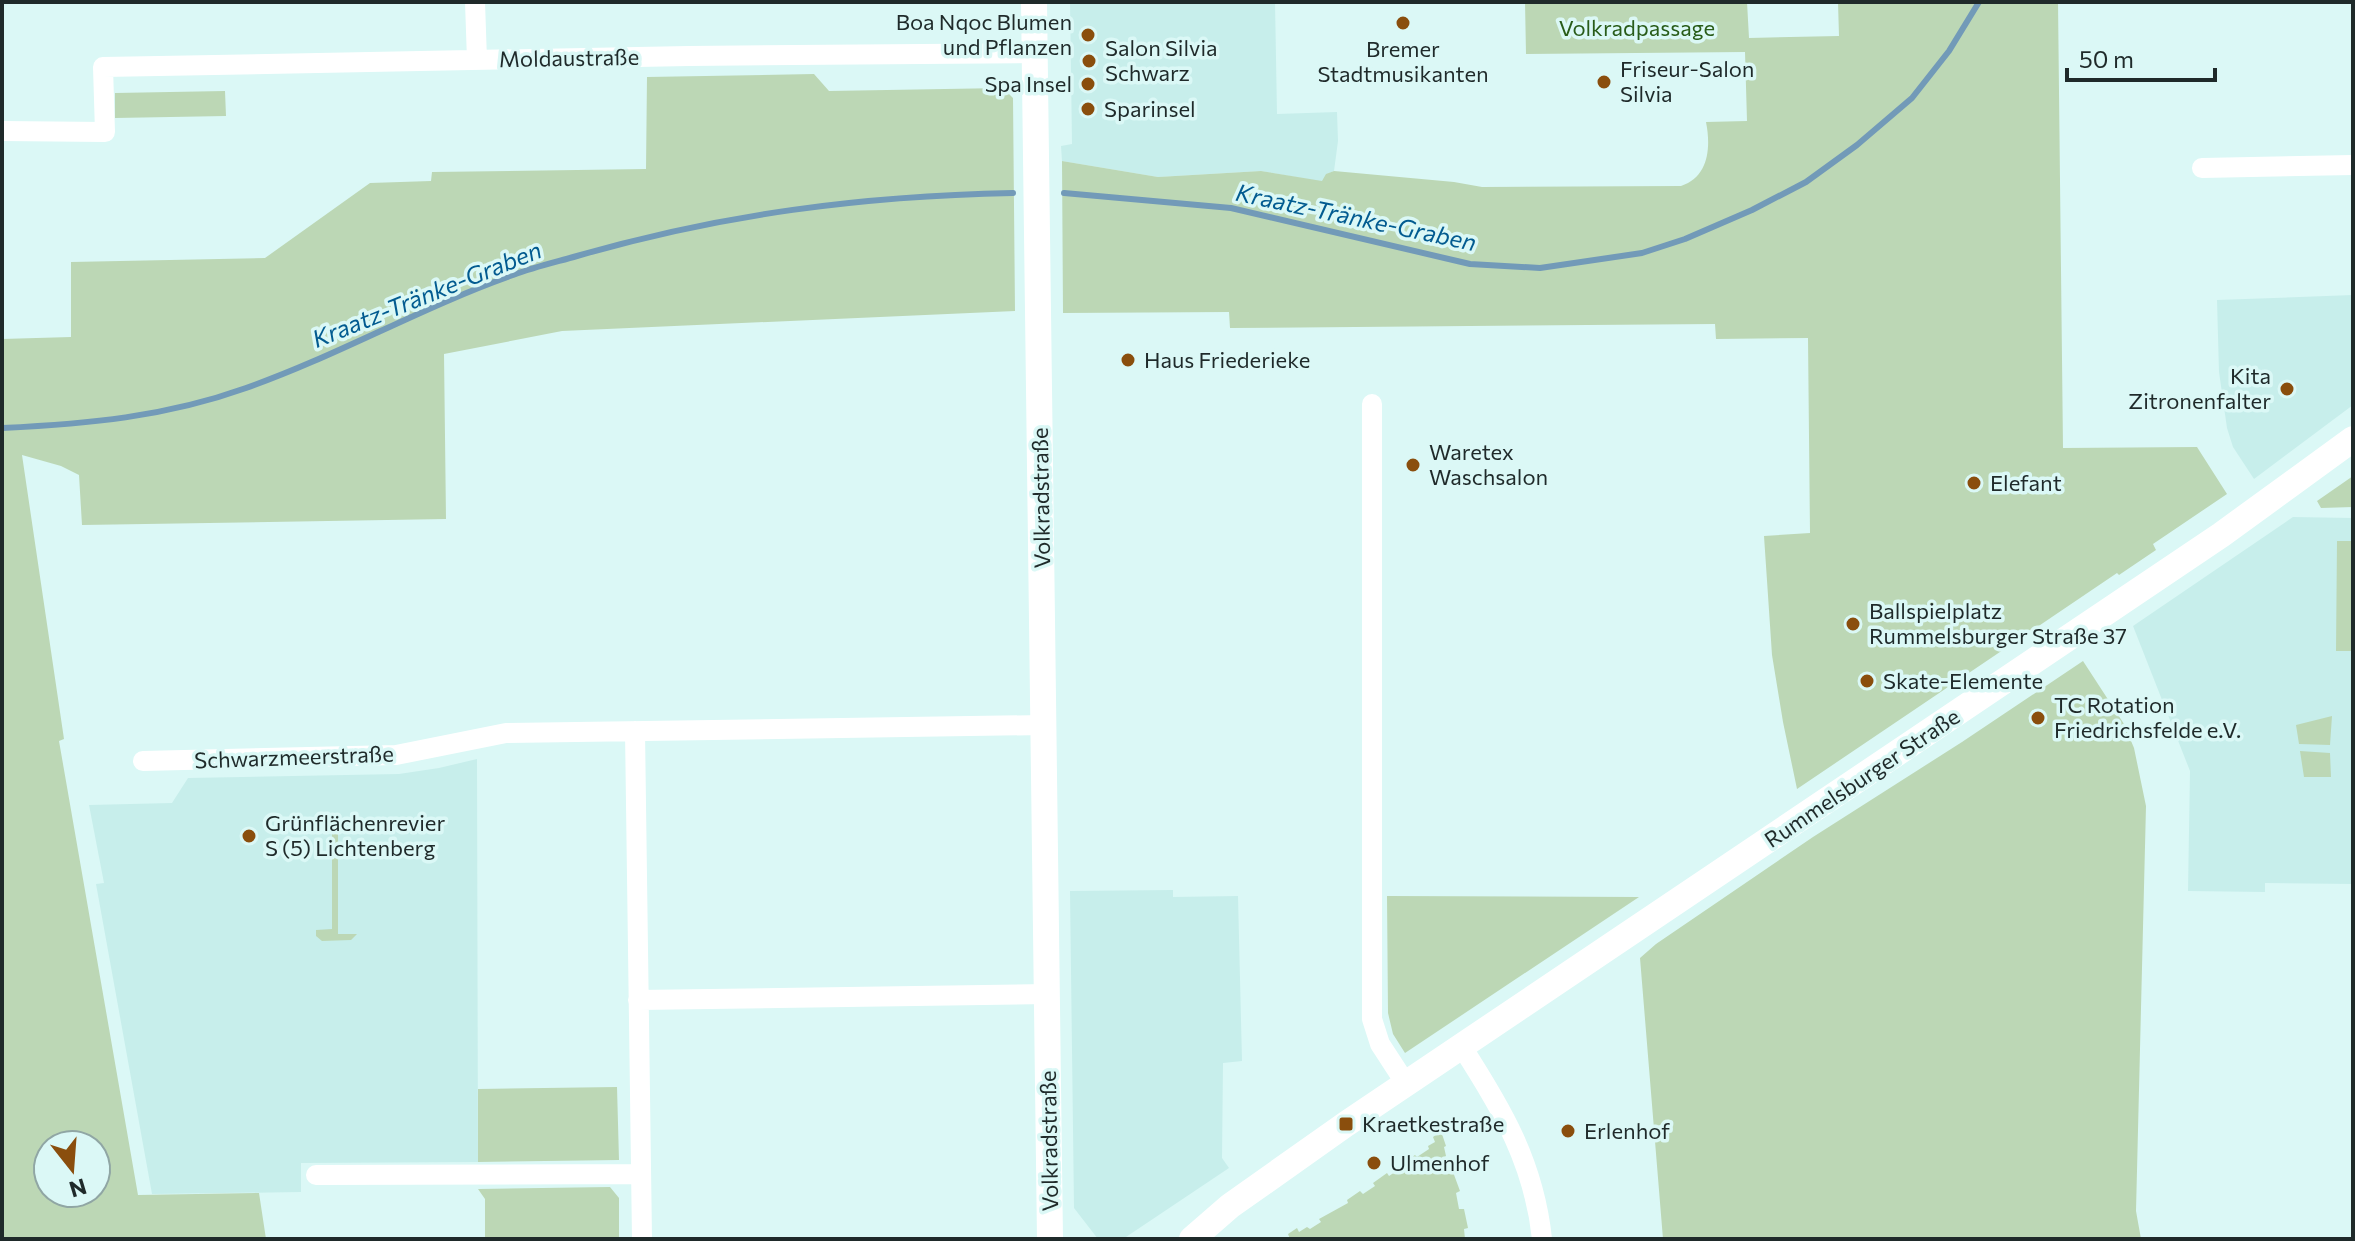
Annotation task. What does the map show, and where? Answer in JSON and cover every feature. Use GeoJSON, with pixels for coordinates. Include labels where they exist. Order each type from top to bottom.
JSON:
{"type":"FeatureCollection","features":[{"type":"Feature","properties":{"kind":"street"},"geometry":{"type":"LineString","coordinates":[[475,2],[477,60]]}},
{"type":"Feature","properties":{"kind":"street","name":"Volkradstraße"},"geometry":{"type":"LineString","coordinates":[[1034,2],[1050,1239]]}},
{"type":"Feature","properties":{"kind":"street","name":"Moldaustraße"},"geometry":{"type":"LineString","coordinates":[[2,131],[105,132],[103,67],[1035,53]]}},
{"type":"Feature","properties":{"kind":"street"},"geometry":{"type":"LineString","coordinates":[[2202,168],[2353,165]]}},
{"type":"Feature","properties":{"kind":"street"},"geometry":{"type":"LineString","coordinates":[[1372,404],[1372,1019],[1380,1044],[1406,1084]]}},
{"type":"Feature","properties":{"kind":"street","name":"Rummelsburger Straße"},"geometry":{"type":"LineString","coordinates":[[1207,1234],[1261,1183],[2221,535],[2353,439]]}},
{"type":"Feature","properties":{"kind":"street","name":"Schwarzmeerstraße"},"geometry":{"type":"LineString","coordinates":[[143,761],[396,755],[506,733],[1043,725]]}},
{"type":"Feature","properties":{"kind":"street"},"geometry":{"type":"LineString","coordinates":[[635,731],[642,1239]]}},
{"type":"Feature","properties":{"kind":"street"},"geometry":{"type":"LineString","coordinates":[[638,1000],[1047,994]]}},
{"type":"Feature","properties":{"kind":"street"},"geometry":{"type":"LineString","coordinates":[[1462,1047],[1500,1107],[1516,1140],[1526,1165],[1542,1239]]}},
{"type":"Feature","properties":{"kind":"street"},"geometry":{"type":"LineString","coordinates":[[316,1175],[641,1174]]}},
{"type":"Feature","properties":{"kind":"shaded area"},"geometry":{"type":"Polygon","coordinates":[[[1070,2],[1275,2],[1277,114],[1337,112],[1338,141],[1334,171],[1327,174],[1323,182],[1261,171],[1158,177],[1062,161],[1061,146],[1072,144],[1070,2]]]}},
{"type":"Feature","properties":{"kind":"shaded area","name":"Kita Zitronenfalter"},"geometry":{"type":"Polygon","coordinates":[[[2353,295],[2353,405],[2254,479],[2233,447],[2227,428],[2219,372],[2217,300],[2353,295]]]}},
{"type":"Feature","properties":{"kind":"shaded area"},"geometry":{"type":"Polygon","coordinates":[[[2293,517],[2353,518],[2353,884],[2265,883],[2265,892],[2188,891],[2190,771],[2133,626],[2293,517]]]}},
{"type":"Feature","properties":{"kind":"shaded area"},"geometry":{"type":"Polygon","coordinates":[[[477,759],[478,1162],[301,1163],[301,1192],[152,1194],[96,884],[104,883],[89,805],[172,803],[188,778],[399,774],[477,759]]]}},
{"type":"Feature","properties":{"kind":"shaded area"},"geometry":{"type":"Polygon","coordinates":[[[1173,890],[1173,897],[1238,896],[1242,1061],[1223,1063],[1222,1158],[1229,1168],[1123,1239],[1098,1239],[1074,1208],[1070,891],[1173,890]]]}},
{"type":"Feature","properties":{"kind":"green space","name":"Volkradpassage"},"geometry":{"type":"Polygon","coordinates":[[[1525,2],[1747,2],[1749,38],[1839,36],[1838,2],[2058,2],[2063,448],[2197,447],[2227,494],[2153,544],[2156,550],[2119,575],[2117,573],[1797,789],[1772,655],[1764,536],[1810,533],[1808,338],[1716,339],[1715,324],[1230,328],[1229,312],[1063,313],[1062,161],[1158,177],[1261,171],[1322,181],[1326,174],[1334,171],[1482,187],[1681,186],[1690,182],[1703,168],[1708,151],[1706,122],[1747,121],[1745,52],[1526,54],[1525,2]]]}},
{"type":"Feature","properties":{"kind":"green space"},"geometry":{"type":"Polygon","coordinates":[[[814,74],[829,91],[1003,88],[1013,98],[1015,311],[562,331],[444,354],[446,519],[82,525],[79,475],[61,466],[22,455],[64,739],[59,741],[138,1195],[259,1193],[266,1239],[2,1239],[2,339],[71,337],[71,262],[265,258],[370,183],[431,181],[432,172],[646,169],[647,77],[814,74]]]}},
{"type":"Feature","properties":{"kind":"green space"},"geometry":{"type":"Polygon","coordinates":[[[225,91],[226,116],[115,118],[115,93],[225,91]]]}},
{"type":"Feature","properties":{"kind":"green space"},"geometry":{"type":"Polygon","coordinates":[[[2353,476],[2353,507],[2321,508],[2317,501],[2353,476]]]}},
{"type":"Feature","properties":{"kind":"green space"},"geometry":{"type":"Polygon","coordinates":[[[2337,541],[2353,541],[2353,651],[2336,651],[2337,541]]]}},
{"type":"Feature","properties":{"kind":"green space"},"geometry":{"type":"Polygon","coordinates":[[[2083,661],[2124,724],[2134,748],[2146,806],[2136,1211],[2141,1239],[1663,1239],[1640,958],[1813,837],[2083,661]]]}},
{"type":"Feature","properties":{"kind":"green space"},"geometry":{"type":"Polygon","coordinates":[[[2332,716],[2330,745],[2299,744],[2296,725],[2332,716]]]}},
{"type":"Feature","properties":{"kind":"green space"},"geometry":{"type":"Polygon","coordinates":[[[2300,751],[2330,753],[2331,777],[2304,777],[2300,751]]]}},
{"type":"Feature","properties":{"kind":"green space"},"geometry":{"type":"Polygon","coordinates":[[[321,817],[338,817],[338,934],[357,934],[351,940],[322,941],[316,936],[316,930],[332,929],[332,823],[316,823],[321,817]]]}},
{"type":"Feature","properties":{"kind":"green space"},"geometry":{"type":"Polygon","coordinates":[[[1387,896],[1639,897],[1405,1053],[1393,1034],[1388,1013],[1387,896]]]}},
{"type":"Feature","properties":{"kind":"green space"},"geometry":{"type":"Polygon","coordinates":[[[617,1087],[619,1160],[478,1162],[478,1089],[617,1087]]]}},
{"type":"Feature","properties":{"kind":"green space"},"geometry":{"type":"Polygon","coordinates":[[[1441,1131],[1446,1146],[1443,1159],[1448,1173],[1453,1172],[1460,1191],[1456,1193],[1459,1209],[1464,1209],[1468,1228],[1464,1229],[1465,1239],[1290,1239],[1288,1234],[1297,1228],[1299,1232],[1307,1227],[1310,1229],[1321,1222],[1319,1219],[1348,1203],[1347,1200],[1360,1191],[1363,1194],[1387,1173],[1389,1176],[1401,1168],[1400,1165],[1429,1149],[1428,1146],[1435,1142],[1433,1137],[1441,1131]]]}},
{"type":"Feature","properties":{"kind":"green space"},"geometry":{"type":"Polygon","coordinates":[[[610,1187],[619,1198],[619,1239],[485,1239],[485,1199],[478,1189],[610,1187]]]}},
{"type":"Feature","properties":{"kind":"waterway","name":"Kraatz-Tränke-Graben"},"geometry":{"type":"LineString","coordinates":[[1064,193],[1231,208],[1470,264],[1540,268],[1642,253],[1685,239],[1752,210],[1806,182],[1857,145],[1912,98],[1949,51],[1979,2]]}},
{"type":"Feature","properties":{"kind":"waterway","name":"Kraatz-Tränke-Graben"},"geometry":{"type":"LineString","coordinates":[[2,428],[126,417],[216,398],[280,375],[479,288],[529,270],[631,241],[739,218],[847,203],[1013,193]]}},
{"type":"Feature","properties":{"kind":"place","name":"Bremer Stadtmusikanten"},"geometry":{"type":"Point","coordinates":[1403,23]}},
{"type":"Feature","properties":{"kind":"place","name":"Boa Nqoc Blumen und Pflanzen"},"geometry":{"type":"Point","coordinates":[1088,35]}},
{"type":"Feature","properties":{"kind":"place","name":"Salon Silvia Schwarz"},"geometry":{"type":"Point","coordinates":[1089,61]}},
{"type":"Feature","properties":{"kind":"place","name":"Friseur-Salon Silvia"},"geometry":{"type":"Point","coordinates":[1604,82]}},
{"type":"Feature","properties":{"kind":"place","name":"Spa Insel"},"geometry":{"type":"Point","coordinates":[1088,84]}},
{"type":"Feature","properties":{"kind":"place","name":"Sparinsel"},"geometry":{"type":"Point","coordinates":[1088,109]}},
{"type":"Feature","properties":{"kind":"place","name":"Haus Friederieke"},"geometry":{"type":"Point","coordinates":[1128,360]}},
{"type":"Feature","properties":{"kind":"place","name":"Kita Zitronenfalter"},"geometry":{"type":"Point","coordinates":[2287,389]}},
{"type":"Feature","properties":{"kind":"place","name":"Waretex Waschsalon"},"geometry":{"type":"Point","coordinates":[1413,465]}},
{"type":"Feature","properties":{"kind":"place","name":"Elefant"},"geometry":{"type":"Point","coordinates":[1974,483]}},
{"type":"Feature","properties":{"kind":"place","name":"Ballspielplatz Rummelsburger Straße 37"},"geometry":{"type":"Point","coordinates":[1853,624]}},
{"type":"Feature","properties":{"kind":"place","name":"Skate-Elemente"},"geometry":{"type":"Point","coordinates":[1867,681]}},
{"type":"Feature","properties":{"kind":"place","name":"TC Rotation Friedrichsfelde e.V."},"geometry":{"type":"Point","coordinates":[2038,718]}},
{"type":"Feature","properties":{"kind":"place","name":"Grünflächenrevier S (5) Lichtenberg"},"geometry":{"type":"Point","coordinates":[249,836]}},
{"type":"Feature","properties":{"kind":"place","name":"Kraetkestraße"},"geometry":{"type":"Point","coordinates":[1346,1124]}},
{"type":"Feature","properties":{"kind":"place","name":"Erlenhof"},"geometry":{"type":"Point","coordinates":[1568,1131]}},
{"type":"Feature","properties":{"kind":"place","name":"Ulmenhof"},"geometry":{"type":"Point","coordinates":[1374,1163]}}]}
